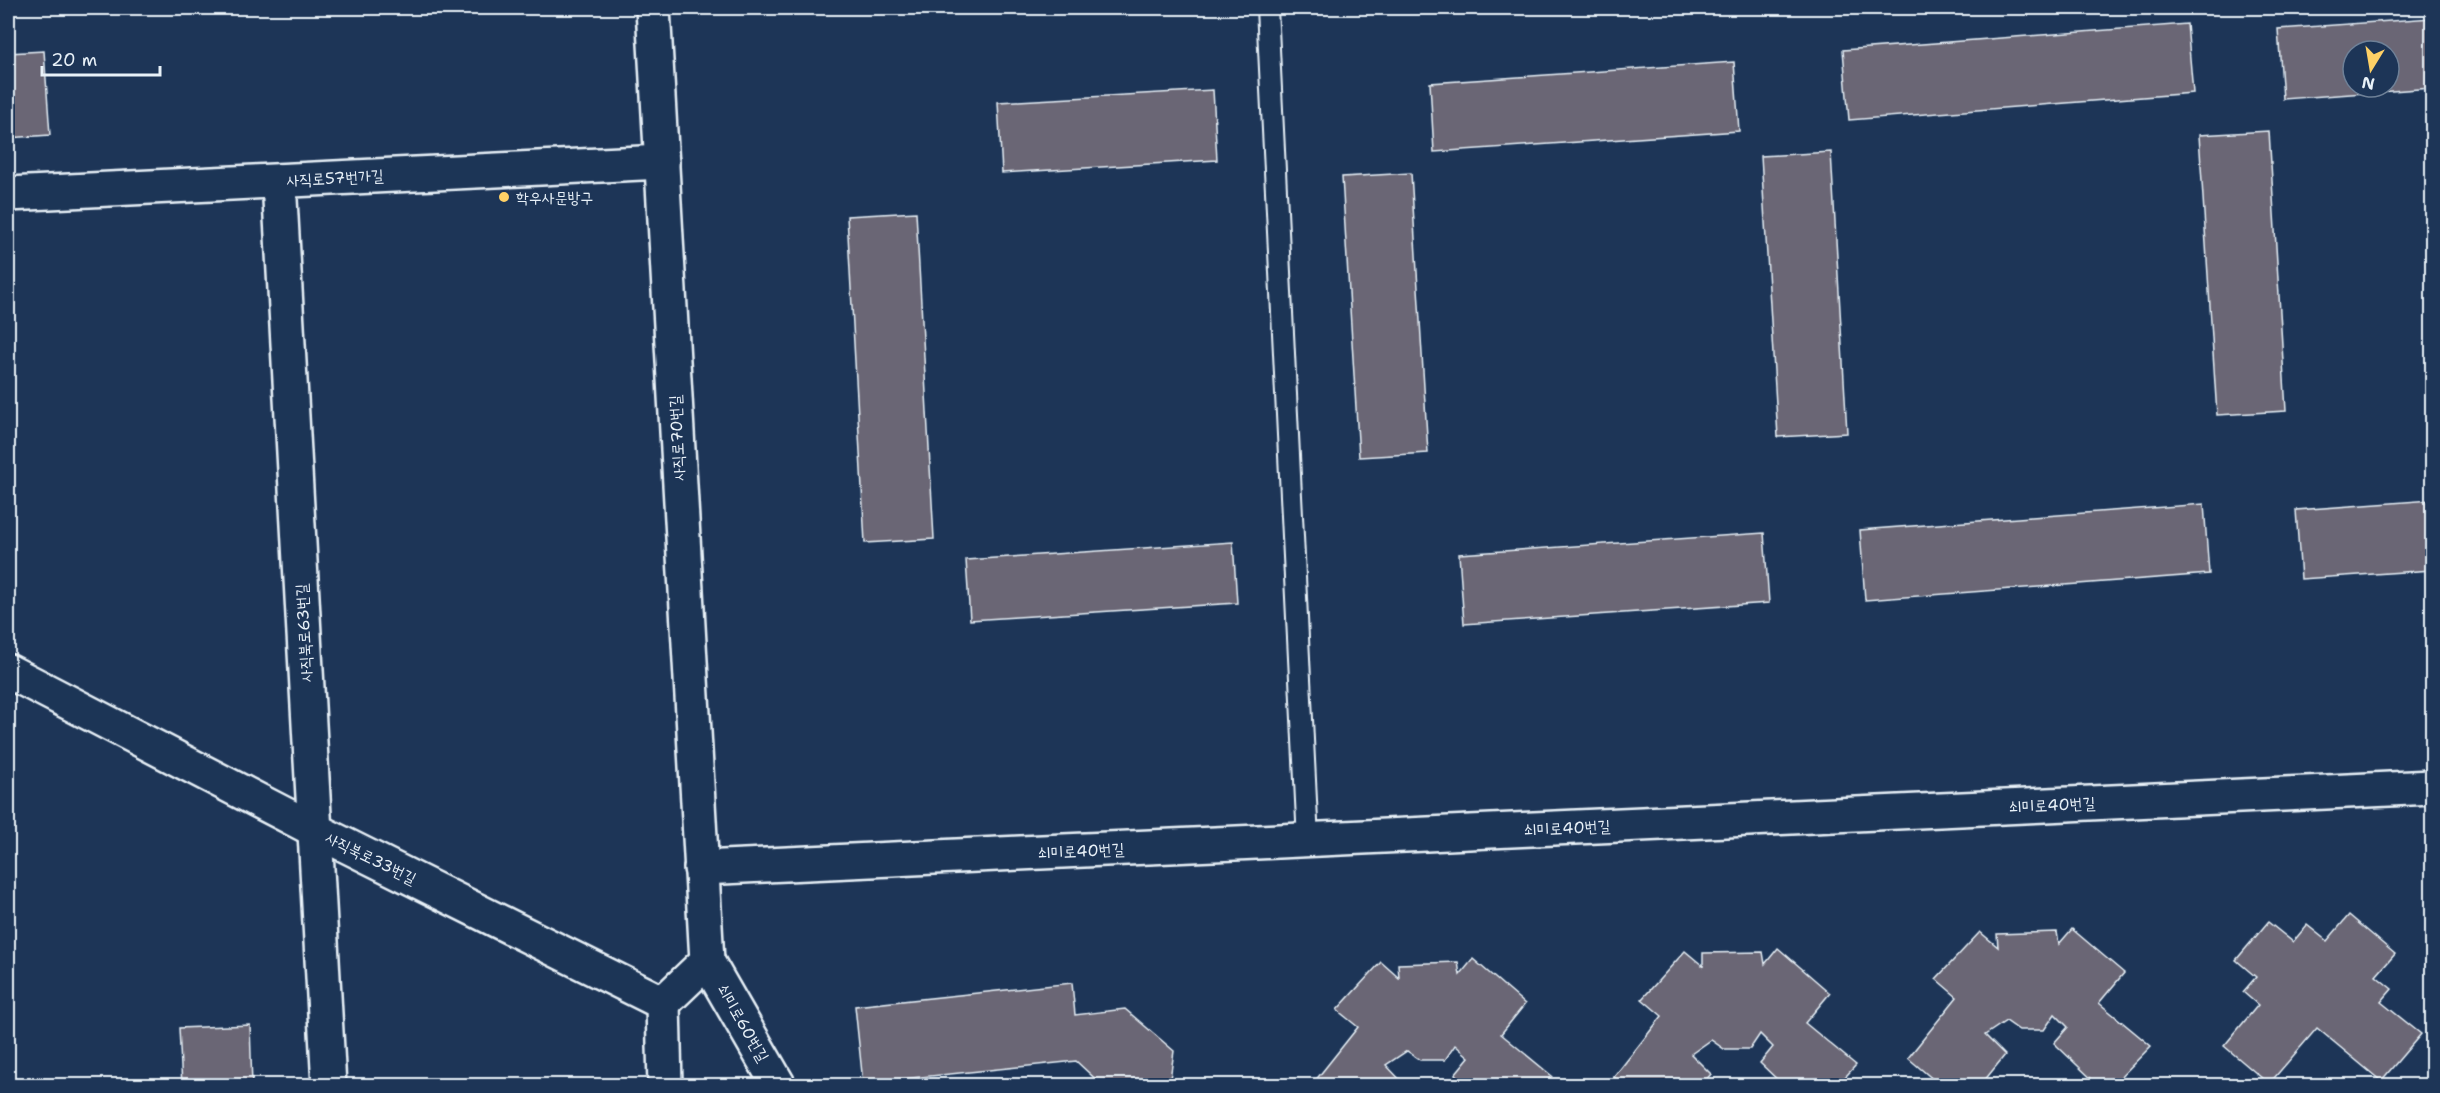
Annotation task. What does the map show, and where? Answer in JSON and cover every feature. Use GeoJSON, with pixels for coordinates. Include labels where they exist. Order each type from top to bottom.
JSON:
{"type":"FeatureCollection","features":[{"type":"Feature","properties":{"kind":"street","name":"사직로70번길"},"geometry":{"type":"LineString","coordinates":[[653,8],[707,960]]}},
{"type":"Feature","properties":{"kind":"street","name":"사직로57번가길"},"geometry":{"type":"LineString","coordinates":[[8,194],[662,162]]}},
{"type":"Feature","properties":{"kind":"street","name":"사직북로63번길"},"geometry":{"type":"LineString","coordinates":[[279,181],[329,1086]]}},
{"type":"Feature","properties":{"kind":"street","name":"사직북로33번길"},"geometry":{"type":"LineString","coordinates":[[8,671],[315,830],[663,1003]]}},
{"type":"Feature","properties":{"kind":"street","name":"쇠미로40번길"},"geometry":{"type":"LineString","coordinates":[[701,868],[2433,787]]}},
{"type":"Feature","properties":{"kind":"street"},"geometry":{"type":"LineString","coordinates":[[665,1086],[663,1003],[707,960]]}},
{"type":"Feature","properties":{"kind":"street","name":"쇠미로60번길"},"geometry":{"type":"LineString","coordinates":[[707,960],[779,1086]]}},
{"type":"Feature","properties":{"kind":"lane"},"geometry":{"type":"LineString","coordinates":[[1267,8],[1308,841]]}},
{"type":"Feature","properties":{"kind":"building"},"geometry":{"type":"Polygon","coordinates":[[[2432,18],[2432,88],[2401,90],[2401,39],[2341,39],[2341,95],[2283,99],[2278,29],[2432,18]]]}},
{"type":"Feature","properties":{"kind":"building"},"geometry":{"type":"Polygon","coordinates":[[[2187,24],[2193,93],[1849,120],[1843,50],[2187,24]]]}},
{"type":"Feature","properties":{"kind":"building"},"geometry":{"type":"Polygon","coordinates":[[[44,51],[50,135],[8,138],[8,53],[44,51]]]}},
{"type":"Feature","properties":{"kind":"building"},"geometry":{"type":"Polygon","coordinates":[[[1734,62],[1739,131],[1434,152],[1430,83],[1734,62]]]}},
{"type":"Feature","properties":{"kind":"building"},"geometry":{"type":"Polygon","coordinates":[[[1213,90],[1217,160],[1002,173],[998,102],[1213,90]]]}},
{"type":"Feature","properties":{"kind":"building"},"geometry":{"type":"Polygon","coordinates":[[[2269,131],[2286,411],[2217,415],[2199,135],[2269,131]]]}},
{"type":"Feature","properties":{"kind":"building"},"geometry":{"type":"Polygon","coordinates":[[[1831,152],[1847,433],[1778,437],[1761,156],[1831,152]]]}},
{"type":"Feature","properties":{"kind":"building"},"geometry":{"type":"Polygon","coordinates":[[[1411,173],[1428,453],[1359,457],[1342,177],[1411,173]]]}},
{"type":"Feature","properties":{"kind":"building"},"geometry":{"type":"Polygon","coordinates":[[[916,212],[934,539],[865,543],[847,216],[916,212]]]}},
{"type":"Feature","properties":{"kind":"building"},"geometry":{"type":"Polygon","coordinates":[[[2432,500],[2432,570],[2301,579],[2296,510],[2432,500]]]}},
{"type":"Feature","properties":{"kind":"building"},"geometry":{"type":"Polygon","coordinates":[[[2204,504],[2209,574],[1865,600],[1860,530],[2204,504]]]}},
{"type":"Feature","properties":{"kind":"building"},"geometry":{"type":"Polygon","coordinates":[[[1764,533],[1769,603],[1464,624],[1459,554],[1764,533]]]}},
{"type":"Feature","properties":{"kind":"building"},"geometry":{"type":"Polygon","coordinates":[[[1233,542],[1237,603],[970,620],[966,560],[1233,542]]]}},
{"type":"Feature","properties":{"kind":"building"},"geometry":{"type":"Polygon","coordinates":[[[2349,915],[2395,954],[2376,976],[2392,989],[2381,1002],[2421,1034],[2381,1081],[2317,1028],[2269,1084],[2224,1046],[2258,1005],[2243,992],[2256,977],[2236,960],[2268,922],[2293,942],[2307,925],[2327,941],[2349,915]]]}},
{"type":"Feature","properties":{"kind":"building"},"geometry":{"type":"Polygon","coordinates":[[[2072,929],[2124,973],[2099,1003],[2151,1046],[2112,1086],[2099,1086],[2054,1043],[2068,1027],[2055,1014],[2044,1030],[2019,1030],[2006,1021],[1985,1035],[2005,1055],[1980,1086],[1941,1086],[1908,1058],[1957,997],[1936,979],[1980,932],[1998,947],[1997,934],[2057,932],[2059,944],[2072,929]]]}},
{"type":"Feature","properties":{"kind":"building"},"geometry":{"type":"Polygon","coordinates":[[[1778,948],[1830,993],[1805,1023],[1856,1065],[1837,1086],[1784,1086],[1760,1063],[1773,1047],[1760,1034],[1750,1049],[1724,1049],[1711,1040],[1691,1054],[1711,1074],[1701,1086],[1623,1086],[1614,1077],[1662,1016],[1642,999],[1685,951],[1703,966],[1703,953],[1763,952],[1765,964],[1778,948]]]}},
{"type":"Feature","properties":{"kind":"building"},"geometry":{"type":"Polygon","coordinates":[[[1473,959],[1525,1004],[1501,1034],[1552,1076],[1542,1086],[1467,1086],[1455,1074],[1469,1057],[1455,1045],[1445,1060],[1420,1060],[1407,1051],[1386,1065],[1406,1086],[1311,1086],[1358,1027],[1337,1010],[1381,962],[1399,978],[1398,964],[1458,962],[1460,975],[1473,959]]]}},
{"type":"Feature","properties":{"kind":"building"},"geometry":{"type":"Polygon","coordinates":[[[1072,983],[1075,1015],[1125,1009],[1174,1051],[1169,1086],[1103,1086],[1076,1061],[863,1083],[855,1006],[1072,983]]]}},
{"type":"Feature","properties":{"kind":"building"},"geometry":{"type":"Polygon","coordinates":[[[250,1025],[252,1086],[182,1086],[179,1028],[250,1025]]]}},
{"type":"Feature","properties":{"kind":"place","name":"학우사문방구"},"geometry":{"type":"Point","coordinates":[504,197]}}]}
